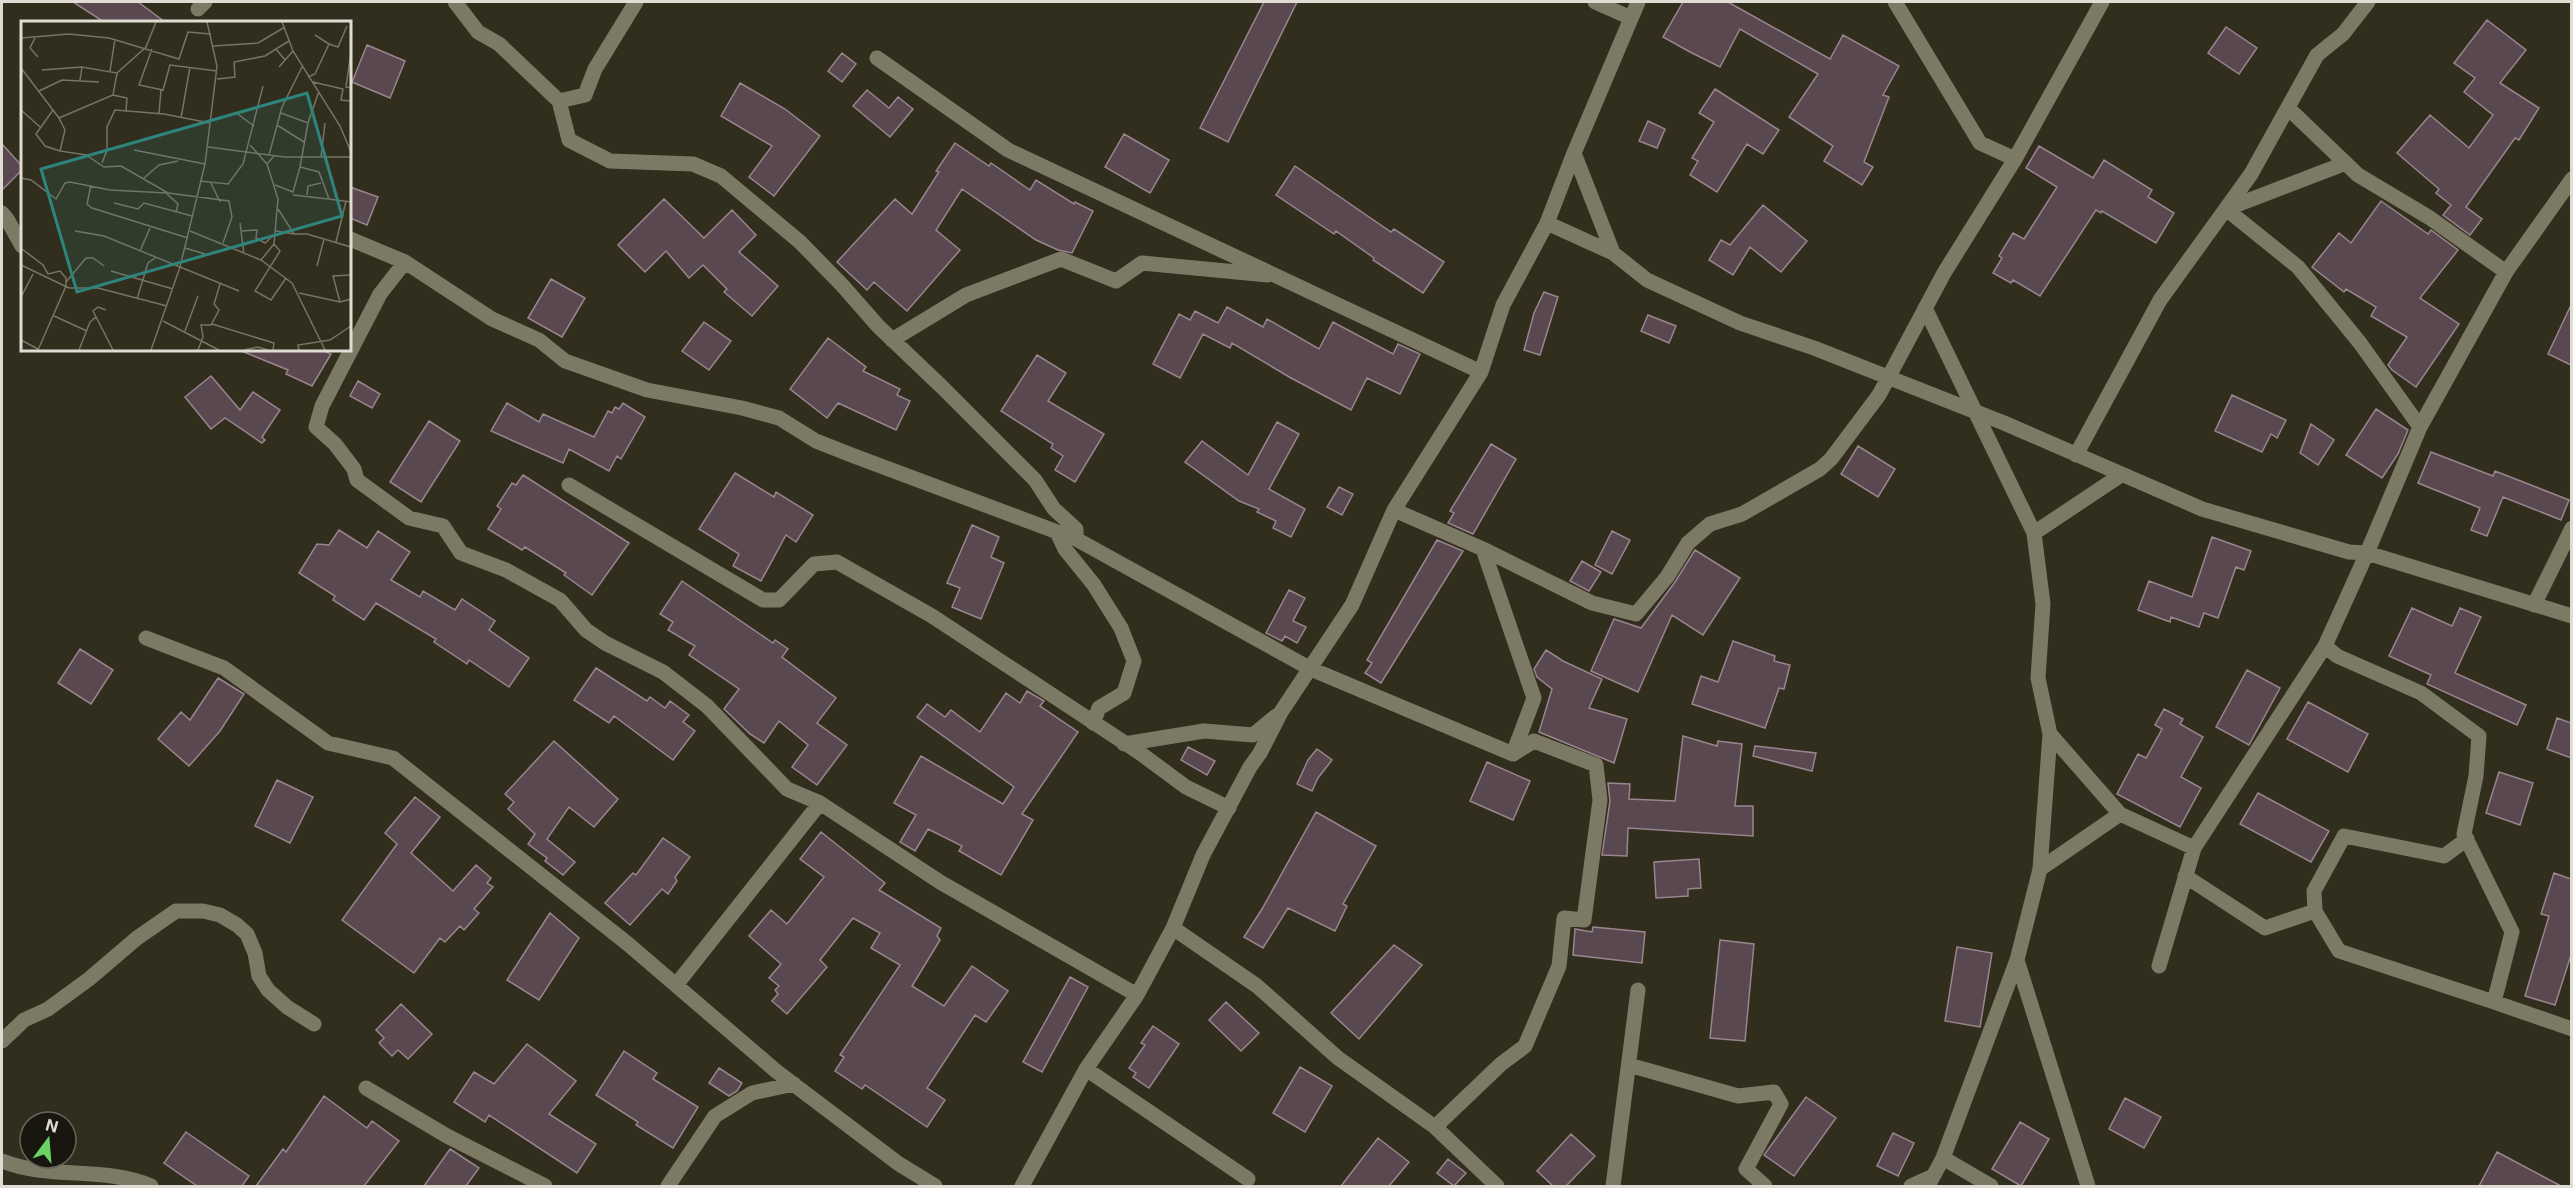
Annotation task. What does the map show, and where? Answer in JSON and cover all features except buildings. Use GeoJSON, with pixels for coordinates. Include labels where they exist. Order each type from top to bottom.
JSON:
{"type":"FeatureCollection","features":[{"type":"Feature","properties":{"kind":"street"},"geometry":{"type":"LineString","coordinates":[[455,2],[478,32],[499,44],[559,101],[569,140],[610,161],[693,164],[721,176],[800,242],[892,340],[1035,480],[1054,509],[1076,529],[1076,538]]}},
{"type":"Feature","properties":{"kind":"street"},"geometry":{"type":"LineString","coordinates":[[559,101],[585,95],[595,69],[636,2]]}},
{"type":"Feature","properties":{"kind":"street"},"geometry":{"type":"LineString","coordinates":[[1595,2],[1631,18]]}},
{"type":"Feature","properties":{"kind":"street"},"geometry":{"type":"LineString","coordinates":[[1022,1186],[1086,1070],[1137,995],[1173,928],[1203,855],[1281,712],[1352,604],[1394,510],[1481,372],[1503,305],[1547,224],[1574,153],[1638,2]]}},
{"type":"Feature","properties":{"kind":"street"},"geometry":{"type":"LineString","coordinates":[[1895,2],[1980,143],[2015,159]]}},
{"type":"Feature","properties":{"kind":"street"},"geometry":{"type":"LineString","coordinates":[[1394,510],[1483,549],[1593,603],[1636,614],[1666,577],[1688,543],[1710,525],[1742,514],[1820,468],[1831,459],[1879,395],[1944,273],[2015,159],[2102,2]]}},
{"type":"Feature","properties":{"kind":"street"},"geometry":{"type":"LineString","coordinates":[[2076,454],[2160,300],[2251,174],[2317,55],[2343,34],[2368,2]]}},
{"type":"Feature","properties":{"kind":"street"},"geometry":{"type":"LineString","coordinates":[[877,58],[1008,150],[1481,372]]}},
{"type":"Feature","properties":{"kind":"street"},"geometry":{"type":"LineString","coordinates":[[2288,108],[2358,175],[2430,218],[2506,272]]}},
{"type":"Feature","properties":{"kind":"street"},"geometry":{"type":"LineString","coordinates":[[1574,153],[1613,253]]}},
{"type":"Feature","properties":{"kind":"street"},"geometry":{"type":"LineString","coordinates":[[2226,209],[2346,163]]}},
{"type":"Feature","properties":{"kind":"street"},"geometry":{"type":"LineString","coordinates":[[2159,966],[2194,848],[2325,646],[2420,427],[2506,272],[2571,179]]}},
{"type":"Feature","properties":{"kind":"street"},"geometry":{"type":"LineString","coordinates":[[2226,209],[2298,267],[2360,343],[2420,427]]}},
{"type":"Feature","properties":{"kind":"street"},"geometry":{"type":"LineString","coordinates":[[2,213],[21,244]]}},
{"type":"Feature","properties":{"kind":"street"},"geometry":{"type":"LineString","coordinates":[[1547,224],[1613,253],[1647,280],[1687,300],[1976,412],[2202,509],[2349,552],[2367,553],[2571,616]]}},
{"type":"Feature","properties":{"kind":"street"},"geometry":{"type":"LineString","coordinates":[[351,239],[405,262],[492,319],[539,340],[565,361],[647,390],[742,408],[779,418],[825,444],[1076,538],[1311,669],[1513,754]]}},
{"type":"Feature","properties":{"kind":"street"},"geometry":{"type":"LineString","coordinates":[[892,340],[966,295],[1061,259],[1116,281],[1142,263],[1280,276]]}},
{"type":"Feature","properties":{"kind":"street"},"geometry":{"type":"LineString","coordinates":[[351,350],[380,294],[405,262]]}},
{"type":"Feature","properties":{"kind":"street"},"geometry":{"type":"LineString","coordinates":[[1911,1186],[1931,1181],[1942,1158],[2017,960],[2040,869],[2050,734],[2038,678],[2043,604],[2034,533],[1925,308]]}},
{"type":"Feature","properties":{"kind":"street"},"geometry":{"type":"LineString","coordinates":[[350,351],[322,406],[316,427],[341,452],[354,469],[357,480],[409,518],[443,525],[461,553],[506,570],[560,600],[586,630],[605,643],[663,672],[707,706],[787,789],[820,803],[940,882],[1137,995]]}},
{"type":"Feature","properties":{"kind":"street"},"geometry":{"type":"LineString","coordinates":[[2034,533],[2121,475]]}},
{"type":"Feature","properties":{"kind":"street"},"geometry":{"type":"LineString","coordinates":[[569,485],[763,600],[779,600],[814,564],[837,562],[932,616],[1140,753],[1186,787],[1229,808]]}},
{"type":"Feature","properties":{"kind":"street"},"geometry":{"type":"LineString","coordinates":[[2534,604],[2571,528]]}},
{"type":"Feature","properties":{"kind":"street"},"geometry":{"type":"LineString","coordinates":[[1057,532],[1065,549],[1094,585],[1121,627],[1134,662],[1124,693],[1099,708],[1094,723]]}},
{"type":"Feature","properties":{"kind":"street"},"geometry":{"type":"LineString","coordinates":[[1483,549],[1534,698],[1513,754]]}},
{"type":"Feature","properties":{"kind":"street"},"geometry":{"type":"LineString","coordinates":[[146,638],[224,668],[328,743],[393,758],[628,944],[794,1084],[899,1164],[935,1186]]}},
{"type":"Feature","properties":{"kind":"street"},"geometry":{"type":"LineString","coordinates":[[2325,646],[2337,656],[2421,693],[2479,736],[2476,776],[2464,834],[2512,932],[2494,1002]]}},
{"type":"Feature","properties":{"kind":"street"},"geometry":{"type":"LineString","coordinates":[[1124,744],[1204,731],[1253,735],[1281,712]]}},
{"type":"Feature","properties":{"kind":"street"},"geometry":{"type":"LineString","coordinates":[[2050,734],[2120,814],[2194,848]]}},
{"type":"Feature","properties":{"kind":"street"},"geometry":{"type":"LineString","coordinates":[[1435,1126],[1501,1064],[1526,1046],[1559,966],[1564,918],[1584,920],[1600,800],[1596,765],[1534,741],[1513,754]]}},
{"type":"Feature","properties":{"kind":"street"},"geometry":{"type":"LineString","coordinates":[[676,985],[820,803]]}},
{"type":"Feature","properties":{"kind":"street"},"geometry":{"type":"LineString","coordinates":[[2040,869],[2120,814]]}},
{"type":"Feature","properties":{"kind":"street"},"geometry":{"type":"LineString","coordinates":[[2467,839],[2444,856],[2344,836],[2314,891],[2315,911],[2339,951],[2571,1029]]}},
{"type":"Feature","properties":{"kind":"street"},"geometry":{"type":"LineString","coordinates":[[2185,876],[2265,928],[2315,911]]}},
{"type":"Feature","properties":{"kind":"street"},"geometry":{"type":"LineString","coordinates":[[2,1041],[24,1020],[48,1009],[89,979],[137,938],[176,911],[203,911],[220,915],[237,925],[247,934],[255,953],[259,976],[268,990],[287,1007],[314,1024]]}},
{"type":"Feature","properties":{"kind":"street"},"geometry":{"type":"LineString","coordinates":[[1173,928],[1257,986],[1338,1058],[1435,1126],[1497,1186]]}},
{"type":"Feature","properties":{"kind":"street"},"geometry":{"type":"LineString","coordinates":[[2017,960],[2088,1186]]}},
{"type":"Feature","properties":{"kind":"street"},"geometry":{"type":"LineString","coordinates":[[1613,1186],[1638,990]]}},
{"type":"Feature","properties":{"kind":"street"},"geometry":{"type":"LineString","coordinates":[[1629,1065],[1738,1096],[1774,1092],[1782,1104],[1746,1169],[1765,1186]]}},
{"type":"Feature","properties":{"kind":"street"},"geometry":{"type":"LineString","coordinates":[[1086,1070],[1248,1179]]}},
{"type":"Feature","properties":{"kind":"street"},"geometry":{"type":"LineString","coordinates":[[668,1186],[715,1116],[752,1093],[794,1084]]}},
{"type":"Feature","properties":{"kind":"street"},"geometry":{"type":"LineString","coordinates":[[366,1088],[447,1136],[545,1186]]}},
{"type":"Feature","properties":{"kind":"street"},"geometry":{"type":"LineString","coordinates":[[1942,1158],[1991,1186]]}},
{"type":"Feature","properties":{"kind":"street"},"geometry":{"type":"LineString","coordinates":[[2,1161],[39,1171],[101,1176],[151,1186]]}}]}
